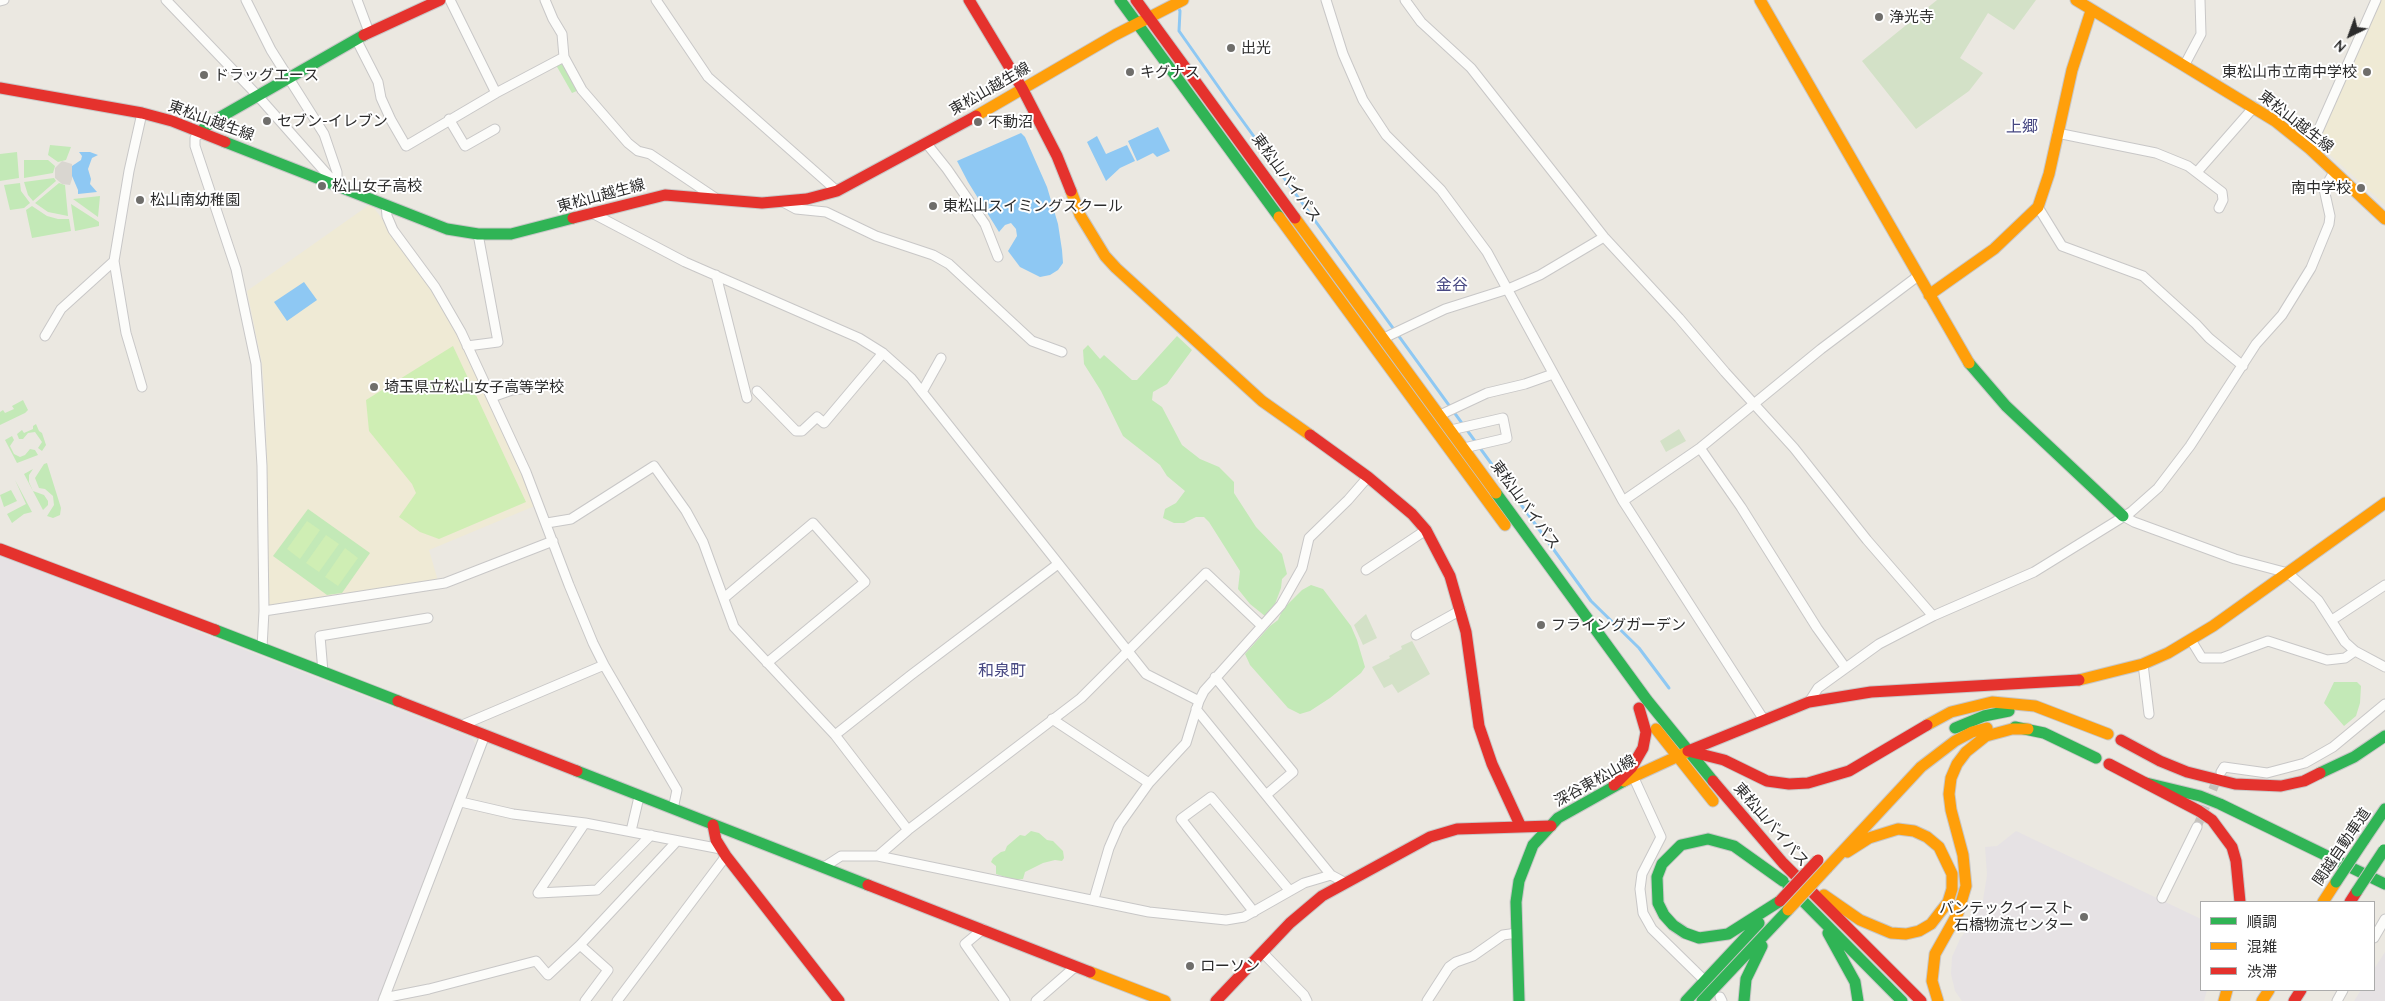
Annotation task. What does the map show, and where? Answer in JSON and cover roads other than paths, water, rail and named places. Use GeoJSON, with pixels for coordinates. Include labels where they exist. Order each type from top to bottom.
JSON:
{"type":"FeatureCollection","features":[{"type":"Feature","properties":{"kind":"main road"},"geometry":{"type":"LineString","coordinates":[[201,131],[210,123],[288,76],[369,32],[440,0]]}},
{"type":"Feature","properties":{"kind":"main road"},"geometry":{"type":"LineString","coordinates":[[969,0],[1022,88],[1057,156],[1080,215],[1105,256],[1262,401],[1368,477],[1401,504],[1426,530],[1450,576],[1461,610],[1466,632],[1479,726],[1492,764],[1520,827]]}},
{"type":"Feature","properties":{"kind":"main road","name":"東松山バイパス"},"geometry":{"type":"LineString","coordinates":[[1120,0],[1639,708],[1721,810]]}},
{"type":"Feature","properties":{"kind":"main road","name":"東松山バイパス"},"geometry":{"type":"LineString","coordinates":[[1136,0],[1451,430],[1584,616],[1688,751],[1783,863],[1922,1001]]}},
{"type":"Feature","properties":{"kind":"main road","name":"東松山越生線"},"geometry":{"type":"LineString","coordinates":[[0,88],[142,112],[201,131],[448,229],[478,234],[511,234],[664,195],[762,203],[807,199],[837,191],[927,144],[1137,23],[1183,0]]}},
{"type":"Feature","properties":{"kind":"main road"},"geometry":{"type":"LineString","coordinates":[[1760,0],[1965,357],[1986,384],[2077,474],[2123,516]]}},
{"type":"Feature","properties":{"kind":"main road","name":"東松山越生線"},"geometry":{"type":"LineString","coordinates":[[2076,0],[2091,12],[2276,121],[2310,149],[2385,219]]}},
{"type":"Feature","properties":{"kind":"main road"},"geometry":{"type":"LineString","coordinates":[[1929,295],[1994,249],[2038,207],[2044,195],[2072,70],[2091,12]]}},
{"type":"Feature","properties":{"kind":"main road","name":"深谷東松山線"},"geometry":{"type":"LineString","coordinates":[[1519,1001],[1516,902],[1525,862],[1533,845],[1550,826],[1573,808],[1614,785],[1688,751],[1809,702],[1890,691],[2075,680],[2092,678],[2144,664],[2168,654],[2191,640],[2385,503]]}},
{"type":"Feature","properties":{"kind":"main road"},"geometry":{"type":"LineString","coordinates":[[0,549],[262,648],[1164,1001]]}},
{"type":"Feature","properties":{"kind":"main road"},"geometry":{"type":"LineString","coordinates":[[1688,751],[1724,760],[1745,772],[1767,781],[1789,784],[1808,783],[1849,771],[1932,721],[1972,705],[1992,702],[2013,702],[2035,706],[2056,712],[2108,734]]}},
{"type":"Feature","properties":{"kind":"main road"},"geometry":{"type":"LineString","coordinates":[[1614,785],[1632,768],[1643,748],[1646,732],[1639,708]]}},
{"type":"Feature","properties":{"kind":"main road"},"geometry":{"type":"LineString","coordinates":[[1702,1001],[1894,779],[1928,747],[1963,723],[2004,711],[2025,709],[2056,712]]}},
{"type":"Feature","properties":{"kind":"main road"},"geometry":{"type":"LineString","coordinates":[[1822,864],[1922,767],[1955,741],[1972,732],[2005,726],[2028,729],[2062,741],[2096,758]]}},
{"type":"Feature","properties":{"kind":"main road"},"geometry":{"type":"LineString","coordinates":[[1938,1001],[1932,981],[1932,967],[1935,954],[1963,900],[1966,886],[1962,855],[1951,810],[1949,794],[1951,778],[1957,764],[1966,752],[1986,736],[2012,729],[2028,729]]}},
{"type":"Feature","properties":{"kind":"main road"},"geometry":{"type":"LineString","coordinates":[[2160,761],[2187,772],[2236,784],[2282,786],[2304,781],[2328,772],[2385,736]]}},
{"type":"Feature","properties":{"kind":"main road"},"geometry":{"type":"LineString","coordinates":[[2121,740],[2385,872]]}},
{"type":"Feature","properties":{"kind":"main road"},"geometry":{"type":"LineString","coordinates":[[2109,764],[2199,811],[2223,832],[2232,847],[2236,861],[2240,901]]}},
{"type":"Feature","properties":{"kind":"main road"},"geometry":{"type":"LineString","coordinates":[[2146,783],[2192,794],[2220,804],[2385,884]]}},
{"type":"Feature","properties":{"kind":"main road","name":"関越自動車道"},"geometry":{"type":"LineString","coordinates":[[2324,901],[2385,809]]}},
{"type":"Feature","properties":{"kind":"main road"},"geometry":{"type":"LineString","coordinates":[[713,825],[716,840],[723,852],[839,1001]]}},
{"type":"Feature","properties":{"kind":"main road"},"geometry":{"type":"LineString","coordinates":[[1216,1001],[1307,908],[1344,882],[1430,837],[1446,831],[1470,828],[1550,826]]}},
{"type":"Feature","properties":{"kind":"main road"},"geometry":{"type":"LineString","coordinates":[[1783,863],[1844,910],[1876,928],[1891,933],[1912,932],[1931,924],[1941,914],[1948,902],[1952,889],[1952,874],[1947,860],[1939,847],[1926,836],[1914,831],[1898,829],[1870,838],[1822,864]]}},
{"type":"Feature","properties":{"kind":"main road","name":"東松山バイパス"},"geometry":{"type":"LineString","coordinates":[[1744,837],[1783,881],[1897,1000]]}},
{"type":"Feature","properties":{"kind":"main road"},"geometry":{"type":"LineString","coordinates":[[1783,881],[1734,846],[1708,839],[1681,844],[1670,853],[1662,864],[1657,877],[1656,890],[1664,915],[1685,933],[1699,938],[1714,938],[1728,934],[1784,905]]}},
{"type":"Feature","properties":{"kind":"main road"},"geometry":{"type":"LineString","coordinates":[[2359,896],[2385,849]]}},
{"type":"Feature","properties":{"kind":"main road"},"geometry":{"type":"LineString","coordinates":[[2359,896],[2385,864]]}},
{"type":"Feature","properties":{"kind":"main road"},"geometry":{"type":"LineString","coordinates":[[1686,1001],[1784,905]]}},
{"type":"Feature","properties":{"kind":"main road"},"geometry":{"type":"LineString","coordinates":[[1744,1001],[1746,979],[1752,964],[1784,905]]}},
{"type":"Feature","properties":{"kind":"main road"},"geometry":{"type":"LineString","coordinates":[[1818,917],[1852,974],[1858,1001]]}},
{"type":"Feature","properties":{"kind":"street"},"geometry":{"type":"LineString","coordinates":[[166,0],[257,95],[338,186]]}},
{"type":"Feature","properties":{"kind":"street"},"geometry":{"type":"LineString","coordinates":[[246,0],[271,50],[324,134],[337,172],[338,186]]}},
{"type":"Feature","properties":{"kind":"street"},"geometry":{"type":"LineString","coordinates":[[357,0],[369,32]]}},
{"type":"Feature","properties":{"kind":"street"},"geometry":{"type":"LineString","coordinates":[[450,0],[496,93]]}},
{"type":"Feature","properties":{"kind":"street"},"geometry":{"type":"LineString","coordinates":[[545,0],[552,19],[562,34],[564,57],[582,90],[628,143],[638,151],[650,154],[714,198]]}},
{"type":"Feature","properties":{"kind":"street"},"geometry":{"type":"LineString","coordinates":[[656,0],[708,77],[837,191]]}},
{"type":"Feature","properties":{"kind":"street"},"geometry":{"type":"LineString","coordinates":[[1326,0],[1342,54],[1363,100],[1396,146],[1441,190],[1487,252],[1624,501],[1764,720]]}},
{"type":"Feature","properties":{"kind":"street"},"geometry":{"type":"LineString","coordinates":[[1405,0],[1421,22],[1470,68],[1494,96],[1604,238],[1679,318],[1794,448],[1867,540],[1933,616]]}},
{"type":"Feature","properties":{"kind":"street"},"geometry":{"type":"LineString","coordinates":[[2184,66],[2200,34],[2200,0]]}},
{"type":"Feature","properties":{"kind":"street"},"geometry":{"type":"LineString","coordinates":[[2310,149],[2376,0]]}},
{"type":"Feature","properties":{"kind":"street"},"geometry":{"type":"LineString","coordinates":[[356,39],[378,82],[381,98],[391,120],[406,146],[449,119],[564,57]]}},
{"type":"Feature","properties":{"kind":"street"},"geometry":{"type":"LineString","coordinates":[[2197,172],[2254,107]]}},
{"type":"Feature","properties":{"kind":"street"},"geometry":{"type":"LineString","coordinates":[[142,112],[129,170],[114,261],[126,333],[142,387]]}},
{"type":"Feature","properties":{"kind":"street"},"geometry":{"type":"LineString","coordinates":[[449,119],[465,146],[495,129]]}},
{"type":"Feature","properties":{"kind":"street"},"geometry":{"type":"LineString","coordinates":[[201,131],[195,138],[195,146],[236,269],[256,364],[262,466],[264,611],[262,648]]}},
{"type":"Feature","properties":{"kind":"street"},"geometry":{"type":"LineString","coordinates":[[2057,133],[2156,153],[2188,166],[2222,192],[2223,200],[2219,208]]}},
{"type":"Feature","properties":{"kind":"street"},"geometry":{"type":"LineString","coordinates":[[927,144],[947,169],[985,224],[998,257]]}},
{"type":"Feature","properties":{"kind":"street"},"geometry":{"type":"LineString","coordinates":[[1809,702],[1818,688],[1879,644],[1933,616],[2034,572],[2123,516],[2158,488],[2168,477],[2256,344],[2282,315],[2311,268],[2329,224],[2324,189],[2334,172]]}},
{"type":"Feature","properties":{"kind":"street"},"geometry":{"type":"LineString","coordinates":[[783,202],[796,209],[826,212],[876,236],[933,255],[949,264],[1032,341],[1062,352]]}},
{"type":"Feature","properties":{"kind":"street"},"geometry":{"type":"LineString","coordinates":[[386,205],[387,216],[393,230],[435,288],[468,346],[547,523],[569,585],[604,665],[673,781],[678,797],[673,809]]}},
{"type":"Feature","properties":{"kind":"street"},"geometry":{"type":"LineString","coordinates":[[2038,207],[2062,246],[2143,276],[2196,324],[2208,338],[2243,366]]}},
{"type":"Feature","properties":{"kind":"street"},"geometry":{"type":"LineString","coordinates":[[592,213],[685,262],[858,338],[883,353],[922,392],[1149,677],[1198,705],[1266,795],[1331,875],[1344,882]]}},
{"type":"Feature","properties":{"kind":"street"},"geometry":{"type":"LineString","coordinates":[[468,346],[498,342],[478,234]]}},
{"type":"Feature","properties":{"kind":"street"},"geometry":{"type":"LineString","coordinates":[[1384,338],[1445,309],[1508,289],[1540,275],[1604,238]]}},
{"type":"Feature","properties":{"kind":"street"},"geometry":{"type":"LineString","coordinates":[[45,336],[61,309],[114,261]]}},
{"type":"Feature","properties":{"kind":"street"},"geometry":{"type":"LineString","coordinates":[[716,275],[747,398]]}},
{"type":"Feature","properties":{"kind":"street"},"geometry":{"type":"LineString","coordinates":[[1624,501],[1700,448],[1821,349],[1918,276]]}},
{"type":"Feature","properties":{"kind":"street"},"geometry":{"type":"LineString","coordinates":[[757,391],[796,432],[802,432],[817,417],[824,422],[883,353]]}},
{"type":"Feature","properties":{"kind":"street"},"geometry":{"type":"LineString","coordinates":[[922,392],[940,358]]}},
{"type":"Feature","properties":{"kind":"street"},"geometry":{"type":"LineString","coordinates":[[1440,415],[1487,393],[1525,384],[1553,374]]}},
{"type":"Feature","properties":{"kind":"street"},"geometry":{"type":"LineString","coordinates":[[492,397],[512,390],[522,389]]}},
{"type":"Feature","properties":{"kind":"street"},"geometry":{"type":"LineString","coordinates":[[1451,430],[1503,418],[1507,438],[1464,448]]}},
{"type":"Feature","properties":{"kind":"street"},"geometry":{"type":"LineString","coordinates":[[1700,448],[1741,507],[1817,628],[1845,667]]}},
{"type":"Feature","properties":{"kind":"street"},"geometry":{"type":"LineString","coordinates":[[547,523],[570,518],[654,466],[686,511],[703,542],[734,627],[835,735],[908,830]]}},
{"type":"Feature","properties":{"kind":"street"},"geometry":{"type":"LineString","coordinates":[[1094,899],[1114,836],[1149,783],[1186,743],[1198,705],[1215,677],[1281,605],[1298,576],[1309,538],[1348,500],[1368,477]]}},
{"type":"Feature","properties":{"kind":"street"},"geometry":{"type":"LineString","coordinates":[[2123,516],[2134,522],[2219,553],[2288,572],[2318,600],[2345,642],[2355,652],[2385,667]]}},
{"type":"Feature","properties":{"kind":"street"},"geometry":{"type":"LineString","coordinates":[[724,598],[813,523],[865,582],[767,663]]}},
{"type":"Feature","properties":{"kind":"street"},"geometry":{"type":"LineString","coordinates":[[1366,570],[1426,530]]}},
{"type":"Feature","properties":{"kind":"street"},"geometry":{"type":"LineString","coordinates":[[264,611],[445,583],[553,541]]}},
{"type":"Feature","properties":{"kind":"street"},"geometry":{"type":"LineString","coordinates":[[835,735],[1058,564]]}},
{"type":"Feature","properties":{"kind":"street"},"geometry":{"type":"LineString","coordinates":[[878,856],[908,830],[1081,698],[1206,573],[1262,626]]}},
{"type":"Feature","properties":{"kind":"street"},"geometry":{"type":"LineString","coordinates":[[2332,620],[2385,585]]}},
{"type":"Feature","properties":{"kind":"street"},"geometry":{"type":"LineString","coordinates":[[1416,635],[1461,610]]}},
{"type":"Feature","properties":{"kind":"street"},"geometry":{"type":"LineString","coordinates":[[323,672],[320,636],[428,618]]}},
{"type":"Feature","properties":{"kind":"street"},"geometry":{"type":"LineString","coordinates":[[2191,640],[2202,658],[2222,658],[2268,642],[2327,660],[2346,658],[2355,652]]}},
{"type":"Feature","properties":{"kind":"street"},"geometry":{"type":"LineString","coordinates":[[2144,664],[2149,714]]}},
{"type":"Feature","properties":{"kind":"street"},"geometry":{"type":"LineString","coordinates":[[460,726],[604,665]]}},
{"type":"Feature","properties":{"kind":"street"},"geometry":{"type":"LineString","coordinates":[[1215,677],[1293,772],[1266,795]]}},
{"type":"Feature","properties":{"kind":"street"},"geometry":{"type":"LineString","coordinates":[[2221,772],[2224,767],[2267,773],[2305,763],[2333,747],[2385,704]]}},
{"type":"Feature","properties":{"kind":"street"},"geometry":{"type":"LineString","coordinates":[[1052,719],[1149,783]]}},
{"type":"Feature","properties":{"kind":"street"},"geometry":{"type":"LineString","coordinates":[[384,999],[461,802],[485,735]]}},
{"type":"Feature","properties":{"kind":"street"},"geometry":{"type":"LineString","coordinates":[[1633,776],[1660,837],[1642,874],[1640,889],[1643,913],[1652,929],[1700,976]]}},
{"type":"Feature","properties":{"kind":"street"},"geometry":{"type":"LineString","coordinates":[[632,831],[639,797]]}},
{"type":"Feature","properties":{"kind":"street"},"geometry":{"type":"LineString","coordinates":[[1254,912],[1181,820],[1211,797],[1290,892]]}},
{"type":"Feature","properties":{"kind":"street"},"geometry":{"type":"LineString","coordinates":[[461,802],[513,814],[632,831],[723,852],[617,1001]]}},
{"type":"Feature","properties":{"kind":"street"},"geometry":{"type":"LineString","coordinates":[[585,823],[538,893],[597,890],[651,835]]}},
{"type":"Feature","properties":{"kind":"street"},"geometry":{"type":"LineString","coordinates":[[2162,898],[2197,828]]}},
{"type":"Feature","properties":{"kind":"street"},"geometry":{"type":"LineString","coordinates":[[384,999],[536,960],[548,974],[580,945],[677,841]]}},
{"type":"Feature","properties":{"kind":"street"},"geometry":{"type":"LineString","coordinates":[[824,867],[841,856],[878,856],[1175,916],[1226,920],[1244,917],[1304,883],[1331,875]]}},
{"type":"Feature","properties":{"kind":"street"},"geometry":{"type":"LineString","coordinates":[[2375,936],[2385,920]]}},
{"type":"Feature","properties":{"kind":"street"},"geometry":{"type":"LineString","coordinates":[[983,929],[966,944],[1005,1001]]}},
{"type":"Feature","properties":{"kind":"street"},"geometry":{"type":"LineString","coordinates":[[1427,1001],[1449,967],[1456,962],[1473,956],[1503,935],[1517,933]]}},
{"type":"Feature","properties":{"kind":"street"},"geometry":{"type":"LineString","coordinates":[[580,945],[608,970],[585,1001]]}},
{"type":"Feature","properties":{"kind":"street"},"geometry":{"type":"LineString","coordinates":[[1262,952],[1304,995],[1307,1001]]}},
{"type":"Feature","properties":{"kind":"street"},"geometry":{"type":"LineString","coordinates":[[1036,1001],[1076,966]]}},
{"type":"Feature","properties":{"kind":"water"},"geometry":{"type":"Polygon","coordinates":[[[1158,127],[1170,151],[1157,157],[1153,153],[1137,161],[1128,141],[1158,127]]]}},
{"type":"Feature","properties":{"kind":"water"},"geometry":{"type":"Polygon","coordinates":[[[1021,133],[1025,137],[1047,187],[1058,224],[1062,250],[1063,263],[1058,270],[1050,275],[1040,277],[1020,267],[1008,251],[1017,236],[1016,229],[1011,223],[1005,225],[999,232],[957,161],[1021,133]]]}},
{"type":"Feature","properties":{"kind":"water"},"geometry":{"type":"Polygon","coordinates":[[[1097,136],[1106,154],[1127,145],[1135,161],[1120,168],[1106,181],[1087,142],[1097,136]]]}},
{"type":"Feature","properties":{"kind":"water"},"geometry":{"type":"Polygon","coordinates":[[[79,152],[90,152],[98,155],[92,158],[88,169],[91,179],[90,184],[97,192],[78,194],[72,176],[72,166],[81,160],[82,156],[79,152]]]}},
{"type":"Feature","properties":{"kind":"water"},"geometry":{"type":"Polygon","coordinates":[[[304,282],[317,300],[287,321],[274,302],[304,282]]]}},
{"type":"Feature","properties":{"kind":"waterway"},"geometry":{"type":"LineString","coordinates":[[1178,7],[1180,11],[1179,31],[1234,109],[1591,601],[1639,648],[1669,688]]}},
{"type":"Feature","properties":{"kind":"tunnel"},"geometry":{"type":"LineString","coordinates":[[2197,827],[2218,777]]}},
{"type":"Feature","properties":{"kind":"place","name":"浄光寺"},"geometry":{"type":"Point","coordinates":[1879,17]}},
{"type":"Feature","properties":{"kind":"place","name":"出光"},"geometry":{"type":"Point","coordinates":[1231,48]}},
{"type":"Feature","properties":{"kind":"place","name":"キグナス"},"geometry":{"type":"Point","coordinates":[1130,72]}},
{"type":"Feature","properties":{"kind":"place","name":"東松山市立南中学校"},"geometry":{"type":"Point","coordinates":[2367,72]}},
{"type":"Feature","properties":{"kind":"place","name":"ドラッグエース"},"geometry":{"type":"Point","coordinates":[204,75]}},
{"type":"Feature","properties":{"kind":"place","name":"セブン-イレブン"},"geometry":{"type":"Point","coordinates":[267,121]}},
{"type":"Feature","properties":{"kind":"place","name":"不動沼"},"geometry":{"type":"Point","coordinates":[978,122]}},
{"type":"Feature","properties":{"kind":"place","name":"松山女子高校"},"geometry":{"type":"Point","coordinates":[322,186]}},
{"type":"Feature","properties":{"kind":"place","name":"南中学校"},"geometry":{"type":"Point","coordinates":[2361,188]}},
{"type":"Feature","properties":{"kind":"place","name":"松山南幼稚園"},"geometry":{"type":"Point","coordinates":[140,200]}},
{"type":"Feature","properties":{"kind":"place","name":"東松山スイミングスクール"},"geometry":{"type":"Point","coordinates":[933,206]}},
{"type":"Feature","properties":{"kind":"place","name":"埼玉県立松山女子高等学校"},"geometry":{"type":"Point","coordinates":[374,387]}},
{"type":"Feature","properties":{"kind":"place","name":"フライングガーデン"},"geometry":{"type":"Point","coordinates":[1541,625]}},
{"type":"Feature","properties":{"kind":"place","name":"バンテックイースト 石橋物流センター"},"geometry":{"type":"Point","coordinates":[2084,917]}},
{"type":"Feature","properties":{"kind":"place","name":"ローソン"},"geometry":{"type":"Point","coordinates":[1190,966]}},
{"type":"Feature","properties":{"kind":"district","name":"上郷"},"geometry":{"type":"Point","coordinates":[2022,127]}},
{"type":"Feature","properties":{"kind":"district","name":"金谷"},"geometry":{"type":"Point","coordinates":[1452,285]}},
{"type":"Feature","properties":{"kind":"district","name":"和泉町"},"geometry":{"type":"Point","coordinates":[1002,671]}}]}
